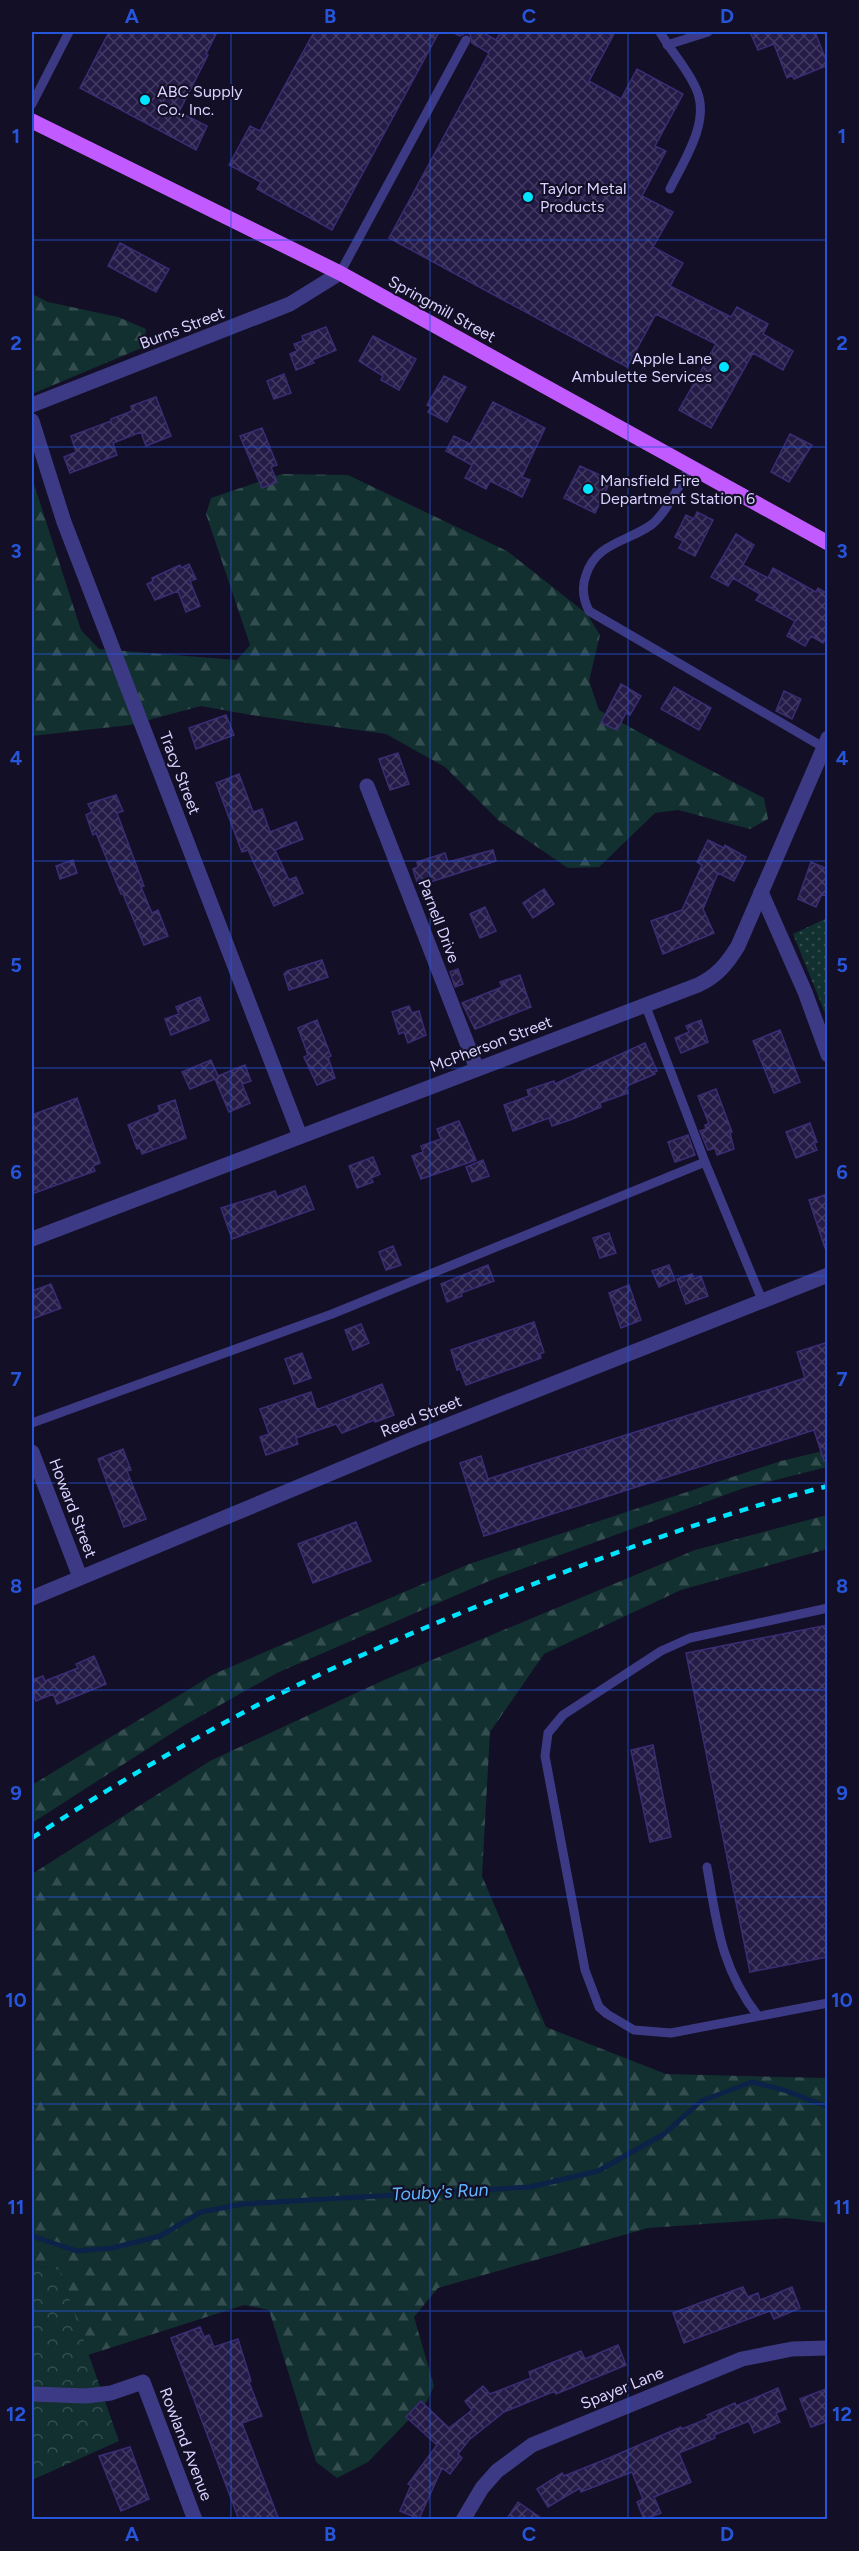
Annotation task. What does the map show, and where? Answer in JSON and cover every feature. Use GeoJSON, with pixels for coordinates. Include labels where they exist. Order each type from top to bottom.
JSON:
{"type":"FeatureCollection","features":[{"type":"Feature","properties":{"kind":"main road","name":"Springmill Street"},"geometry":{"type":"LineString","coordinates":[[32,121],[340,273],[828,543]]}},
{"type":"Feature","properties":{"kind":"street","name":"Burns Street"},"geometry":{"type":"LineString","coordinates":[[32,405],[290,304],[340,273]]}},
{"type":"Feature","properties":{"kind":"street","name":"Tracy Street"},"geometry":{"type":"LineString","coordinates":[[32,421],[64,522],[300,1136]]}},
{"type":"Feature","properties":{"kind":"street","name":"McPherson Street"},"geometry":{"type":"LineString","coordinates":[[32,1239],[714,977],[728,963],[738,946],[826,743]]}},
{"type":"Feature","properties":{"kind":"street","name":"Parnell Drive"},"geometry":{"type":"LineString","coordinates":[[367,786],[477,1069]]}},
{"type":"Feature","properties":{"kind":"street"},"geometry":{"type":"LineString","coordinates":[[761,892],[805,992],[828,1054]]}},
{"type":"Feature","properties":{"kind":"street","name":"Reed Street"},"geometry":{"type":"LineString","coordinates":[[32,1598],[413,1439],[828,1275]]}},
{"type":"Feature","properties":{"kind":"street","name":"Howard Street"},"geometry":{"type":"LineString","coordinates":[[32,1452],[80,1577]]}},
{"type":"Feature","properties":{"kind":"street","name":"Spayer Lane"},"geometry":{"type":"LineString","coordinates":[[463,2520],[482,2488],[497,2471],[532,2445],[742,2359],[792,2349],[828,2348]]}},
{"type":"Feature","properties":{"kind":"street","name":"Rowland Avenue"},"geometry":{"type":"LineString","coordinates":[[32,2394],[86,2396],[111,2393],[143,2382],[195,2520]]}},
{"type":"Feature","properties":{"kind":"lane"},"geometry":{"type":"LineString","coordinates":[[32,104],[69,32]]}},
{"type":"Feature","properties":{"kind":"lane"},"geometry":{"type":"LineString","coordinates":[[660,32],[699,94],[700,116],[695,137],[670,189]]}},
{"type":"Feature","properties":{"kind":"lane"},"geometry":{"type":"LineString","coordinates":[[668,45],[708,32]]}},
{"type":"Feature","properties":{"kind":"lane"},"geometry":{"type":"LineString","coordinates":[[340,273],[466,40]]}},
{"type":"Feature","properties":{"kind":"lane"},"geometry":{"type":"LineString","coordinates":[[690,467],[659,517],[651,525],[602,549],[590,562],[583,586],[584,601],[589,610],[826,743]]}},
{"type":"Feature","properties":{"kind":"lane"},"geometry":{"type":"LineString","coordinates":[[645,1004],[705,1162],[762,1300]]}},
{"type":"Feature","properties":{"kind":"lane"},"geometry":{"type":"LineString","coordinates":[[32,1423],[332,1314],[705,1162]]}},
{"type":"Feature","properties":{"kind":"lane"},"geometry":{"type":"LineString","coordinates":[[828,1608],[700,1635],[675,1644],[641,1663],[563,1714],[554,1724],[546,1742],[545,1756],[582,1954],[591,1990],[599,2007],[621,2024],[634,2030],[671,2033],[828,2003]]}},
{"type":"Feature","properties":{"kind":"lane"},"geometry":{"type":"LineString","coordinates":[[707,1867],[720,1941],[727,1965],[758,2016]]}},
{"type":"Feature","properties":{"kind":"green space"},"geometry":{"type":"Polygon","coordinates":[[[32,294],[48,302],[118,317],[146,329],[144,347],[32,394],[32,294]]]}},
{"type":"Feature","properties":{"kind":"green space"},"geometry":{"type":"Polygon","coordinates":[[[282,474],[348,475],[507,551],[587,614],[600,635],[589,681],[599,710],[764,798],[768,819],[750,829],[678,810],[655,813],[599,867],[568,868],[499,821],[445,767],[386,734],[201,706],[130,725],[32,736],[32,478],[81,630],[99,649],[237,660],[250,645],[206,514],[211,498],[282,474]]]}},
{"type":"Feature","properties":{"kind":"green space"},"geometry":{"type":"Polygon","coordinates":[[[827,918],[827,1018],[793,934],[827,918]]]}},
{"type":"Feature","properties":{"kind":"green space"},"geometry":{"type":"Polygon","coordinates":[[[827,1450],[827,1467],[744,1488],[489,1581],[277,1673],[183,1726],[32,1823],[32,1785],[214,1674],[469,1564],[781,1461],[827,1450]]]}},
{"type":"Feature","properties":{"kind":"green space"},"geometry":{"type":"Polygon","coordinates":[[[827,1515],[827,1549],[681,1590],[544,1654],[490,1732],[482,1876],[546,2027],[666,2074],[827,2078],[827,2223],[787,2218],[648,2228],[438,2288],[414,2317],[434,2386],[427,2401],[368,2462],[337,2478],[316,2462],[269,2310],[244,2305],[88,2355],[59,2270],[32,2265],[32,1874],[210,1761],[384,1680],[695,1550],[827,1515]]]}},
{"type":"Feature","properties":{"kind":"green space"},"geometry":{"type":"Polygon","coordinates":[[[32,2265],[59,2270],[119,2441],[32,2480],[32,2265]]]}},
{"type":"Feature","properties":{"kind":"building","name":"ABC Supply Co., Inc."},"geometry":{"type":"Polygon","coordinates":[[[109,32],[217,32],[179,112],[207,126],[196,150],[80,88],[109,32]]]}},
{"type":"Feature","properties":{"kind":"building"},"geometry":{"type":"Polygon","coordinates":[[[314,32],[439,32],[332,230],[257,189],[261,182],[229,165],[250,126],[260,131],[314,32]]]}},
{"type":"Feature","properties":{"kind":"building","name":"Taylor Metal Products"},"geometry":{"type":"Polygon","coordinates":[[[452,32],[482,32],[496,40],[501,32],[615,32],[589,81],[621,99],[637,69],[683,94],[655,146],[666,151],[642,196],[673,212],[653,247],[683,263],[670,286],[731,317],[737,307],[768,324],[763,334],[793,351],[783,370],[753,353],[711,428],[679,410],[716,344],[656,314],[627,367],[389,238],[489,53],[472,43],[470,34],[465,33],[460,36],[452,32]]]}},
{"type":"Feature","properties":{"kind":"building"},"geometry":{"type":"Polygon","coordinates":[[[750,32],[815,32],[828,65],[794,79],[792,75],[787,78],[774,44],[758,50],[750,32]]]}},
{"type":"Feature","properties":{"kind":"building"},"geometry":{"type":"Polygon","coordinates":[[[120,243],[169,269],[156,292],[108,266],[120,243]]]}},
{"type":"Feature","properties":{"kind":"building"},"geometry":{"type":"Polygon","coordinates":[[[326,327],[336,350],[296,370],[290,354],[297,351],[294,344],[303,341],[302,336],[326,327]]]}},
{"type":"Feature","properties":{"kind":"building"},"geometry":{"type":"Polygon","coordinates":[[[373,336],[416,359],[399,390],[381,380],[383,376],[359,361],[373,336]]]}},
{"type":"Feature","properties":{"kind":"building"},"geometry":{"type":"Polygon","coordinates":[[[284,374],[291,393],[274,399],[267,381],[284,374]]]}},
{"type":"Feature","properties":{"kind":"building"},"geometry":{"type":"Polygon","coordinates":[[[444,376],[466,387],[447,422],[428,412],[431,407],[427,405],[444,376]]]}},
{"type":"Feature","properties":{"kind":"building"},"geometry":{"type":"Polygon","coordinates":[[[156,397],[171,436],[146,446],[141,432],[113,443],[117,455],[70,473],[64,457],[76,452],[71,436],[111,421],[111,419],[132,411],[131,406],[156,397]]]}},
{"type":"Feature","properties":{"kind":"building"},"geometry":{"type":"Polygon","coordinates":[[[493,402],[545,428],[522,477],[530,480],[522,497],[490,481],[486,489],[465,478],[472,465],[446,451],[454,436],[470,444],[493,402]]]}},
{"type":"Feature","properties":{"kind":"building"},"geometry":{"type":"Polygon","coordinates":[[[262,428],[277,465],[271,467],[277,482],[262,488],[240,436],[262,428]]]}},
{"type":"Feature","properties":{"kind":"building"},"geometry":{"type":"Polygon","coordinates":[[[790,434],[812,445],[789,482],[771,472],[790,434]]]}},
{"type":"Feature","properties":{"kind":"building","name":"Mansfield Fire Department Station 6"},"geometry":{"type":"Polygon","coordinates":[[[580,466],[611,480],[595,513],[564,498],[580,466]]]}},
{"type":"Feature","properties":{"kind":"building"},"geometry":{"type":"Polygon","coordinates":[[[697,512],[713,520],[695,556],[679,548],[683,541],[675,537],[686,515],[694,519],[697,512]]]}},
{"type":"Feature","properties":{"kind":"building"},"geometry":{"type":"Polygon","coordinates":[[[736,534],[754,545],[743,565],[768,578],[773,568],[816,592],[818,588],[828,594],[828,635],[823,643],[811,636],[805,646],[787,636],[795,621],[756,600],[760,594],[733,578],[728,586],[711,577],[736,534]]]}},
{"type":"Feature","properties":{"kind":"building"},"geometry":{"type":"Polygon","coordinates":[[[189,564],[196,579],[190,581],[200,606],[186,612],[178,591],[155,600],[147,584],[153,581],[152,578],[180,565],[181,568],[189,564]]]}},
{"type":"Feature","properties":{"kind":"building"},"geometry":{"type":"Polygon","coordinates":[[[621,684],[641,696],[630,715],[626,713],[617,730],[601,723],[621,684]]]}},
{"type":"Feature","properties":{"kind":"building"},"geometry":{"type":"Polygon","coordinates":[[[674,687],[711,708],[699,730],[661,709],[674,687]]]}},
{"type":"Feature","properties":{"kind":"building"},"geometry":{"type":"Polygon","coordinates":[[[784,691],[801,699],[792,719],[776,711],[784,691]]]}},
{"type":"Feature","properties":{"kind":"building"},"geometry":{"type":"Polygon","coordinates":[[[226,715],[234,735],[196,749],[189,728],[226,715]]]}},
{"type":"Feature","properties":{"kind":"building"},"geometry":{"type":"Polygon","coordinates":[[[398,753],[409,784],[390,790],[379,759],[398,753]]]}},
{"type":"Feature","properties":{"kind":"building"},"geometry":{"type":"Polygon","coordinates":[[[239,774],[253,812],[262,809],[270,832],[296,822],[303,839],[275,850],[289,880],[296,877],[303,893],[274,906],[248,850],[242,852],[216,783],[239,774]]]}},
{"type":"Feature","properties":{"kind":"building"},"geometry":{"type":"Polygon","coordinates":[[[116,795],[123,811],[117,813],[144,886],[141,887],[152,913],[158,910],[168,936],[144,945],[86,815],[92,812],[88,804],[116,795]]]}},
{"type":"Feature","properties":{"kind":"building"},"geometry":{"type":"Polygon","coordinates":[[[708,840],[724,848],[725,845],[746,857],[734,881],[718,873],[703,909],[714,933],[663,954],[651,921],[682,910],[702,865],[697,862],[708,840]]]}},
{"type":"Feature","properties":{"kind":"building"},"geometry":{"type":"Polygon","coordinates":[[[493,850],[496,861],[424,884],[422,880],[417,882],[413,869],[418,867],[417,862],[445,853],[448,862],[493,850]]]}},
{"type":"Feature","properties":{"kind":"building"},"geometry":{"type":"Polygon","coordinates":[[[73,860],[77,873],[60,879],[56,866],[73,860]]]}},
{"type":"Feature","properties":{"kind":"building"},"geometry":{"type":"Polygon","coordinates":[[[811,862],[828,869],[828,897],[822,894],[816,907],[798,899],[811,862]]]}},
{"type":"Feature","properties":{"kind":"building"},"geometry":{"type":"Polygon","coordinates":[[[544,889],[554,904],[533,918],[523,903],[544,889]]]}},
{"type":"Feature","properties":{"kind":"building"},"geometry":{"type":"Polygon","coordinates":[[[485,907],[496,931],[480,938],[470,914],[485,907]]]}},
{"type":"Feature","properties":{"kind":"building"},"geometry":{"type":"Polygon","coordinates":[[[322,960],[328,977],[289,990],[284,974],[287,971],[322,960]]]}},
{"type":"Feature","properties":{"kind":"building"},"geometry":{"type":"Polygon","coordinates":[[[458,969],[463,984],[455,987],[450,972],[458,969]]]}},
{"type":"Feature","properties":{"kind":"building"},"geometry":{"type":"Polygon","coordinates":[[[520,975],[531,1007],[475,1029],[462,1003],[502,987],[500,982],[520,975]]]}},
{"type":"Feature","properties":{"kind":"building"},"geometry":{"type":"Polygon","coordinates":[[[200,997],[209,1020],[171,1035],[165,1019],[179,1014],[176,1007],[200,997]]]}},
{"type":"Feature","properties":{"kind":"building"},"geometry":{"type":"Polygon","coordinates":[[[409,1006],[412,1013],[419,1011],[426,1035],[408,1043],[404,1032],[399,1034],[392,1012],[409,1006]]]}},
{"type":"Feature","properties":{"kind":"building"},"geometry":{"type":"Polygon","coordinates":[[[317,1020],[331,1056],[328,1057],[335,1078],[317,1085],[304,1057],[308,1055],[298,1028],[317,1020]]]}},
{"type":"Feature","properties":{"kind":"building"},"geometry":{"type":"Polygon","coordinates":[[[701,1020],[708,1042],[681,1053],[675,1038],[689,1032],[686,1026],[701,1020]]]}},
{"type":"Feature","properties":{"kind":"building"},"geometry":{"type":"Polygon","coordinates":[[[780,1030],[800,1082],[774,1093],[753,1041],[780,1030]]]}},
{"type":"Feature","properties":{"kind":"building"},"geometry":{"type":"Polygon","coordinates":[[[645,1043],[657,1071],[629,1085],[626,1088],[628,1093],[600,1103],[601,1107],[552,1126],[549,1118],[513,1131],[504,1105],[529,1096],[527,1090],[554,1081],[555,1084],[645,1043]]]}},
{"type":"Feature","properties":{"kind":"building"},"geometry":{"type":"Polygon","coordinates":[[[211,1060],[218,1076],[245,1065],[251,1081],[242,1084],[250,1103],[229,1112],[215,1079],[190,1089],[182,1072],[211,1060]]]}},
{"type":"Feature","properties":{"kind":"building"},"geometry":{"type":"Polygon","coordinates":[[[716,1089],[732,1132],[730,1132],[734,1149],[717,1155],[715,1148],[708,1150],[700,1131],[706,1129],[705,1125],[709,1124],[698,1096],[716,1089]]]}},
{"type":"Feature","properties":{"kind":"building"},"geometry":{"type":"Polygon","coordinates":[[[77,1098],[100,1163],[93,1166],[95,1171],[32,1194],[32,1115],[77,1098]]]}},
{"type":"Feature","properties":{"kind":"building"},"geometry":{"type":"Polygon","coordinates":[[[175,1100],[186,1138],[142,1154],[140,1148],[137,1149],[128,1125],[160,1112],[158,1106],[175,1100]]]}},
{"type":"Feature","properties":{"kind":"building"},"geometry":{"type":"Polygon","coordinates":[[[459,1121],[476,1160],[421,1179],[412,1156],[423,1152],[421,1146],[441,1139],[437,1129],[459,1121]]]}},
{"type":"Feature","properties":{"kind":"building"},"geometry":{"type":"Polygon","coordinates":[[[810,1123],[817,1142],[814,1143],[817,1150],[796,1158],[786,1132],[810,1123]]]}},
{"type":"Feature","properties":{"kind":"building"},"geometry":{"type":"Polygon","coordinates":[[[688,1135],[695,1155],[675,1162],[668,1142],[688,1135]]]}},
{"type":"Feature","properties":{"kind":"building"},"geometry":{"type":"Polygon","coordinates":[[[373,1157],[380,1174],[371,1178],[373,1182],[357,1188],[349,1166],[373,1157]]]}},
{"type":"Feature","properties":{"kind":"building"},"geometry":{"type":"Polygon","coordinates":[[[483,1160],[489,1176],[472,1182],[466,1167],[483,1160]]]}},
{"type":"Feature","properties":{"kind":"building"},"geometry":{"type":"Polygon","coordinates":[[[305,1186],[314,1209],[232,1239],[221,1208],[275,1191],[277,1197],[305,1186]]]}},
{"type":"Feature","properties":{"kind":"building"},"geometry":{"type":"Polygon","coordinates":[[[828,1194],[828,1248],[825,1248],[809,1200],[828,1194]]]}},
{"type":"Feature","properties":{"kind":"building"},"geometry":{"type":"Polygon","coordinates":[[[609,1233],[616,1253],[600,1258],[593,1238],[609,1233]]]}},
{"type":"Feature","properties":{"kind":"building"},"geometry":{"type":"Polygon","coordinates":[[[393,1246],[401,1265],[386,1270],[379,1252],[393,1246]]]}},
{"type":"Feature","properties":{"kind":"building"},"geometry":{"type":"Polygon","coordinates":[[[488,1265],[494,1281],[461,1293],[462,1296],[447,1302],[441,1284],[488,1265]]]}},
{"type":"Feature","properties":{"kind":"building"},"geometry":{"type":"Polygon","coordinates":[[[669,1265],[675,1280],[659,1287],[652,1271],[669,1265]]]}},
{"type":"Feature","properties":{"kind":"building"},"geometry":{"type":"Polygon","coordinates":[[[692,1274],[694,1279],[701,1276],[708,1296],[686,1304],[677,1279],[692,1274]]]}},
{"type":"Feature","properties":{"kind":"building"},"geometry":{"type":"Polygon","coordinates":[[[51,1284],[61,1308],[32,1319],[32,1291],[51,1284]]]}},
{"type":"Feature","properties":{"kind":"building"},"geometry":{"type":"Polygon","coordinates":[[[629,1285],[641,1320],[621,1328],[609,1293],[629,1285]]]}},
{"type":"Feature","properties":{"kind":"building"},"geometry":{"type":"Polygon","coordinates":[[[534,1322],[544,1352],[540,1354],[541,1358],[466,1385],[460,1369],[457,1370],[451,1350],[534,1322]]]}},
{"type":"Feature","properties":{"kind":"building"},"geometry":{"type":"Polygon","coordinates":[[[361,1324],[369,1343],[353,1350],[345,1330],[361,1324]]]}},
{"type":"Feature","properties":{"kind":"building"},"geometry":{"type":"Polygon","coordinates":[[[828,1342],[828,1461],[824,1461],[814,1430],[484,1536],[460,1463],[481,1456],[488,1479],[805,1378],[797,1352],[828,1342]]]}},
{"type":"Feature","properties":{"kind":"building"},"geometry":{"type":"Polygon","coordinates":[[[302,1353],[311,1378],[294,1384],[285,1359],[302,1353]]]}},
{"type":"Feature","properties":{"kind":"building"},"geometry":{"type":"Polygon","coordinates":[[[382,1384],[394,1415],[375,1422],[374,1420],[342,1433],[336,1424],[296,1438],[298,1444],[266,1455],[260,1437],[269,1434],[260,1409],[311,1392],[316,1408],[319,1409],[382,1384]]]}},
{"type":"Feature","properties":{"kind":"building"},"geometry":{"type":"Polygon","coordinates":[[[123,1449],[131,1470],[127,1471],[146,1519],[124,1527],[98,1459],[123,1449]]]}},
{"type":"Feature","properties":{"kind":"building"},"geometry":{"type":"Polygon","coordinates":[[[356,1522],[371,1561],[313,1583],[298,1544],[356,1522]]]}},
{"type":"Feature","properties":{"kind":"building"},"geometry":{"type":"Polygon","coordinates":[[[828,1625],[828,1957],[750,1972],[686,1653],[828,1625]]]}},
{"type":"Feature","properties":{"kind":"building"},"geometry":{"type":"Polygon","coordinates":[[[94,1656],[106,1684],[57,1704],[53,1694],[36,1701],[32,1690],[32,1680],[43,1676],[45,1681],[78,1668],[76,1664],[94,1656]]]}},
{"type":"Feature","properties":{"kind":"building"},"geometry":{"type":"Polygon","coordinates":[[[653,1745],[671,1837],[650,1842],[631,1750],[653,1745]]]}},
{"type":"Feature","properties":{"kind":"building"},"geometry":{"type":"Polygon","coordinates":[[[743,2287],[748,2297],[758,2293],[760,2300],[792,2287],[800,2308],[774,2319],[770,2311],[684,2343],[673,2313],[743,2287]]]}},
{"type":"Feature","properties":{"kind":"building"},"geometry":{"type":"Polygon","coordinates":[[[200,2327],[204,2337],[209,2335],[214,2347],[238,2339],[251,2381],[249,2382],[262,2416],[242,2423],[279,2520],[239,2520],[171,2338],[200,2327]]]}},
{"type":"Feature","properties":{"kind":"building"},"geometry":{"type":"Polygon","coordinates":[[[618,2345],[626,2365],[556,2394],[555,2391],[504,2412],[469,2440],[458,2454],[462,2458],[450,2474],[442,2468],[419,2519],[400,2511],[411,2485],[408,2484],[437,2445],[406,2417],[421,2401],[449,2428],[472,2410],[465,2401],[483,2386],[490,2394],[531,2378],[529,2372],[581,2351],[585,2359],[618,2345]]]}},
{"type":"Feature","properties":{"kind":"building"},"geometry":{"type":"Polygon","coordinates":[[[778,2388],[786,2409],[776,2413],[780,2422],[754,2433],[749,2421],[714,2435],[715,2438],[679,2453],[691,2482],[654,2497],[661,2513],[644,2519],[637,2502],[643,2499],[632,2472],[581,2492],[580,2488],[548,2507],[537,2489],[562,2473],[564,2476],[681,2427],[682,2429],[709,2418],[707,2415],[735,2403],[736,2406],[778,2388]]]}},
{"type":"Feature","properties":{"kind":"building"},"geometry":{"type":"Polygon","coordinates":[[[828,2388],[828,2421],[811,2427],[800,2399],[828,2388]]]}},
{"type":"Feature","properties":{"kind":"building"},"geometry":{"type":"Polygon","coordinates":[[[130,2447],[149,2499],[121,2511],[99,2456],[130,2447]]]}},
{"type":"Feature","properties":{"kind":"building"},"geometry":{"type":"Polygon","coordinates":[[[518,2502],[544,2520],[506,2520],[518,2502]]]}},
{"type":"Feature","properties":{"kind":"waterway","name":"Touby's Run"},"geometry":{"type":"LineString","coordinates":[[32,2236],[77,2251],[112,2248],[160,2236],[201,2212],[243,2204],[530,2187],[598,2171],[664,2134],[701,2101],[752,2082],[784,2090],[828,2107]]}},
{"type":"Feature","properties":{"kind":"railway"},"geometry":{"type":"LineString","coordinates":[[32,1838],[138,1772],[246,1711],[393,1641],[649,1541],[720,1517],[828,1486]]}},
{"type":"Feature","properties":{"kind":"place","name":"ABC Supply Co., Inc."},"geometry":{"type":"Point","coordinates":[145,100]}},
{"type":"Feature","properties":{"kind":"place","name":"Taylor Metal Products"},"geometry":{"type":"Point","coordinates":[528,197]}},
{"type":"Feature","properties":{"kind":"place","name":"Apple Lane Ambulette Services"},"geometry":{"type":"Point","coordinates":[724,367]}},
{"type":"Feature","properties":{"kind":"place","name":"Mansfield Fire Department Station 6"},"geometry":{"type":"Point","coordinates":[588,489]}}]}
